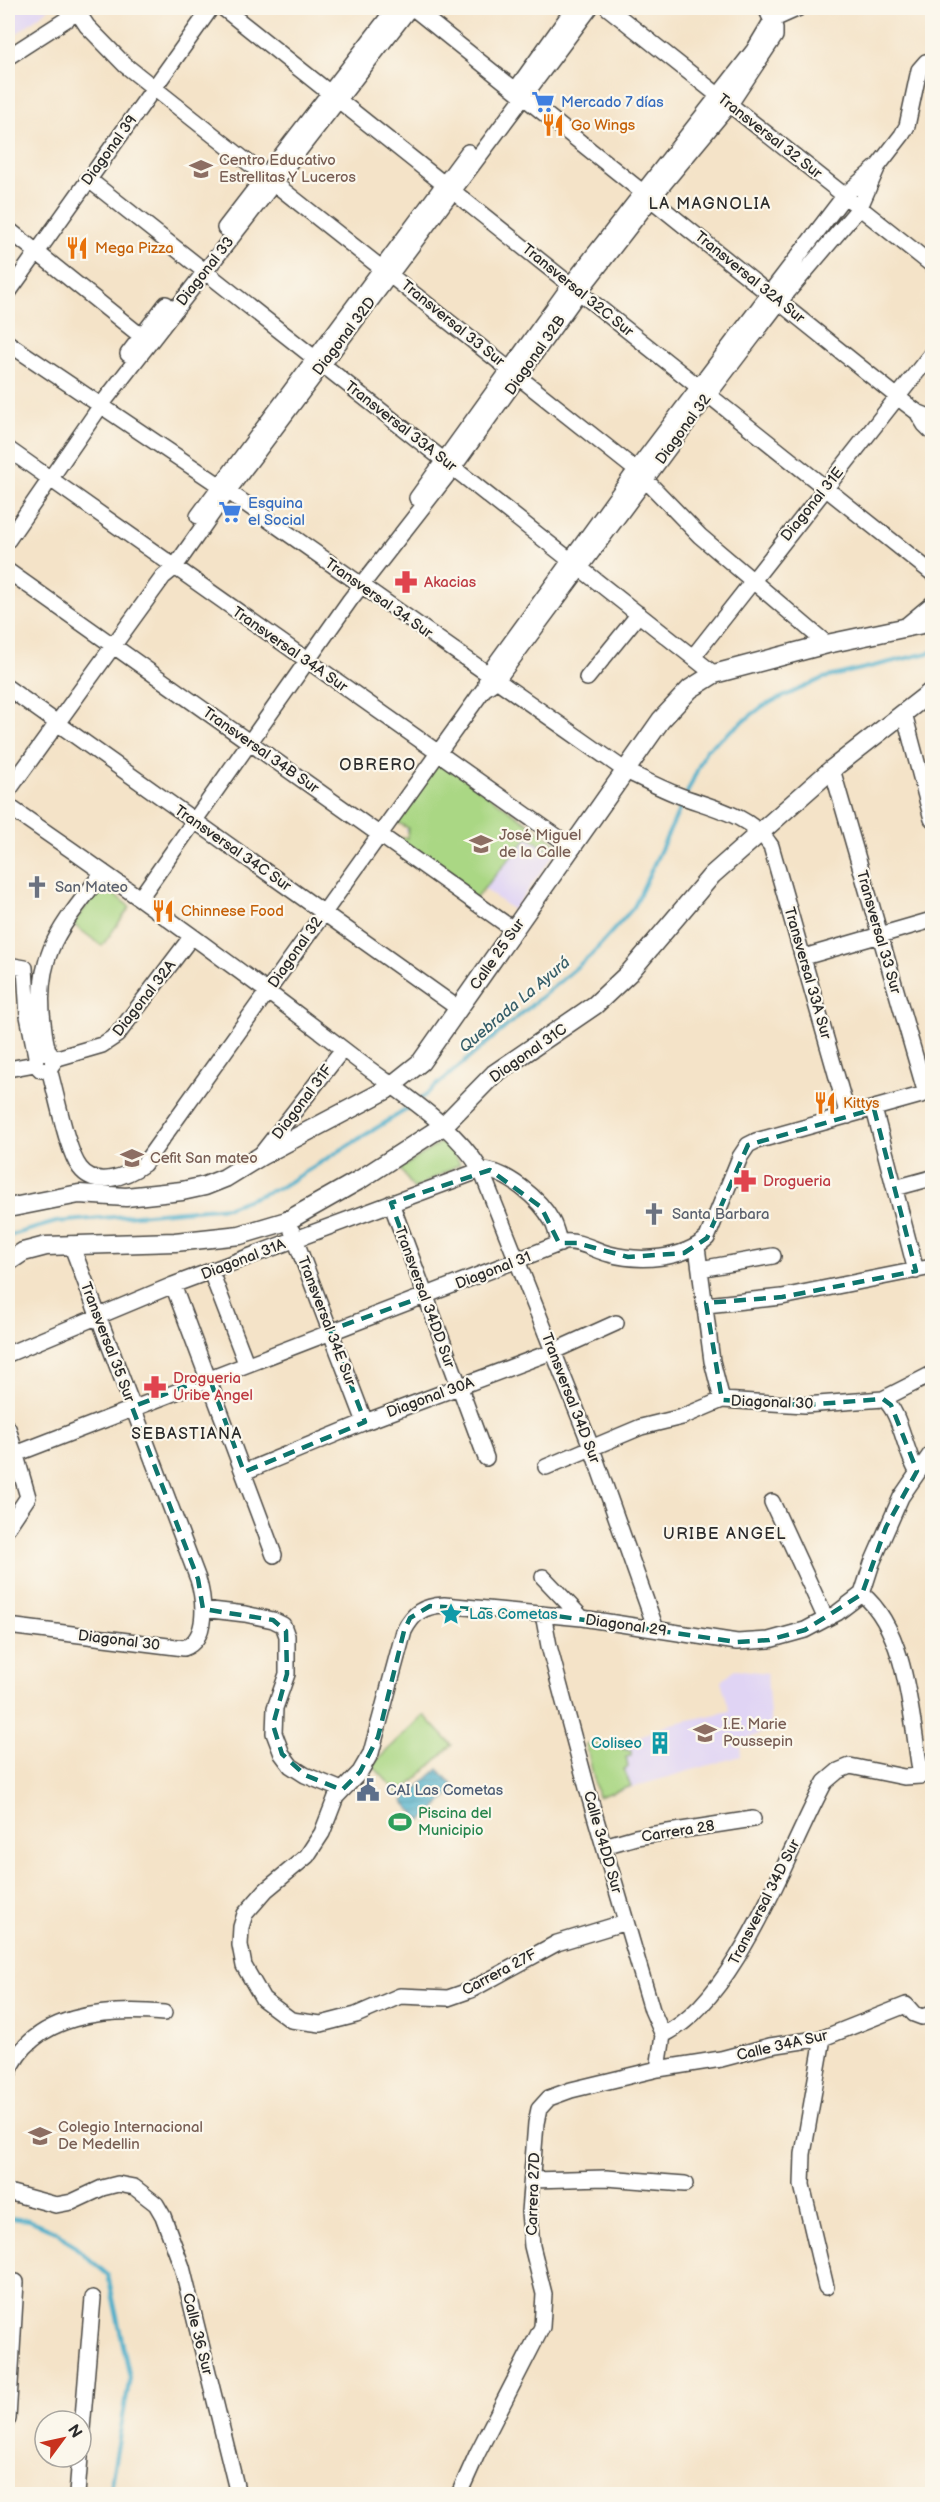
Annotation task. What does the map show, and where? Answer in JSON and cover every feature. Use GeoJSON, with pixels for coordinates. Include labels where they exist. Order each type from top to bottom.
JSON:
{"type":"FeatureCollection","features":[{"type":"Feature","properties":{"kind":"main road","name":"Calle 25 Sur"},"geometry":{"type":"LineString","coordinates":[[8,1208],[79,1194],[126,1197],[182,1191],[225,1178],[261,1156],[392,1087],[421,1062],[675,702],[714,674],[827,644],[933,622]]}},
{"type":"Feature","properties":{"kind":"main road","name":"Diagonal 31C"},"geometry":{"type":"LineString","coordinates":[[8,1262],[23,1252],[46,1246],[198,1240],[240,1235],[287,1221],[361,1179],[443,1126],[494,1074],[595,1005],[629,973],[712,875],[832,769],[933,691]]}},
{"type":"Feature","properties":{"kind":"street","name":"Diagonal 39"},"geometry":{"type":"LineString","coordinates":[[8,294],[211,8]]}},
{"type":"Feature","properties":{"kind":"street","name":"Transversal 32C Sur"},"geometry":{"type":"LineString","coordinates":[[223,8],[933,573]]}},
{"type":"Feature","properties":{"kind":"street","name":"Diagonal 33"},"geometry":{"type":"LineString","coordinates":[[98,402],[335,95],[395,8]]}},
{"type":"Feature","properties":{"kind":"street","name":"Diagonal 33"},"geometry":{"type":"LineString","coordinates":[[335,95],[411,8]]}},
{"type":"Feature","properties":{"kind":"street","name":"Transversal 32A Sur"},"geometry":{"type":"LineString","coordinates":[[411,8],[647,194],[917,412],[933,418]]}},
{"type":"Feature","properties":{"kind":"street","name":"Diagonal 32D"},"geometry":{"type":"LineString","coordinates":[[519,93],[574,8]]}},
{"type":"Feature","properties":{"kind":"street","name":"Diagonal 32D"},"geometry":{"type":"LineString","coordinates":[[8,791],[168,570],[223,488],[519,93],[590,8]]}},
{"type":"Feature","properties":{"kind":"street","name":"Transversal 32 Sur"},"geometry":{"type":"LineString","coordinates":[[608,8],[933,265]]}},
{"type":"Feature","properties":{"kind":"street","name":"Diagonal 32B"},"geometry":{"type":"LineString","coordinates":[[140,898],[359,585],[516,374],[575,287],[724,99],[761,41],[769,14],[798,8]]}},
{"type":"Feature","properties":{"kind":"street","name":"Transversal 33 Sur"},"geometry":{"type":"LineString","coordinates":[[79,9],[118,57],[153,88],[387,270],[641,475],[700,536],[827,644]]}},
{"type":"Feature","properties":{"kind":"street"},"geometry":{"type":"LineString","coordinates":[[8,57],[79,9]]}},
{"type":"Feature","properties":{"kind":"street","name":"Diagonal 32"},"geometry":{"type":"LineString","coordinates":[[775,297],[860,207],[878,166],[907,126],[919,70],[926,62],[933,61]]}},
{"type":"Feature","properties":{"kind":"street","name":"Diagonal 32"},"geometry":{"type":"LineString","coordinates":[[44,1060],[75,1160],[86,1174],[105,1179],[133,1172],[144,1164],[437,752],[775,297],[845,195],[878,166]]}},
{"type":"Feature","properties":{"kind":"street","name":"Transversal 33A Sur"},"geometry":{"type":"LineString","coordinates":[[88,179],[714,674]]}},
{"type":"Feature","properties":{"kind":"street"},"geometry":{"type":"LineString","coordinates":[[8,229],[141,336]]}},
{"type":"Feature","properties":{"kind":"street","name":"Diagonal 33"},"geometry":{"type":"LineString","coordinates":[[8,540],[50,480],[141,336],[201,268]]}},
{"type":"Feature","properties":{"kind":"street","name":"Transversal 34 Sur"},"geometry":{"type":"LineString","coordinates":[[8,343],[223,488],[490,681],[626,771],[676,794],[734,815],[762,832]]}},
{"type":"Feature","properties":{"kind":"street","name":"Diagonal 31E"},"geometry":{"type":"LineString","coordinates":[[696,660],[901,399],[933,353]]}},
{"type":"Feature","properties":{"kind":"street","name":"Diagonal 31E"},"geometry":{"type":"LineString","coordinates":[[901,399],[933,368]]}},
{"type":"Feature","properties":{"kind":"street","name":"Transversal 32A Sur"},"geometry":{"type":"LineString","coordinates":[[917,412],[925,425],[933,432]]}},
{"type":"Feature","properties":{"kind":"street","name":"Transversal 34A Sur"},"geometry":{"type":"LineString","coordinates":[[8,449],[168,570],[307,661],[573,848]]}},
{"type":"Feature","properties":{"kind":"street","name":"Transversal 34B Sur"},"geometry":{"type":"LineString","coordinates":[[8,571],[514,930]]}},
{"type":"Feature","properties":{"kind":"street"},"geometry":{"type":"LineString","coordinates":[[901,630],[933,604]]}},
{"type":"Feature","properties":{"kind":"street"},"geometry":{"type":"LineString","coordinates":[[587,678],[639,614]]}},
{"type":"Feature","properties":{"kind":"street","name":"Transversal 34C Sur"},"geometry":{"type":"LineString","coordinates":[[8,688],[459,1009]]}},
{"type":"Feature","properties":{"kind":"street"},"geometry":{"type":"LineString","coordinates":[[904,713],[933,819]]}},
{"type":"Feature","properties":{"kind":"street","name":"Transversal 33 Sur"},"geometry":{"type":"LineString","coordinates":[[832,769],[929,1093]]}},
{"type":"Feature","properties":{"kind":"street"},"geometry":{"type":"LineString","coordinates":[[8,806],[140,898],[409,1099],[465,1146],[481,1170],[500,1173],[542,1207],[555,1227],[560,1244]]}},
{"type":"Feature","properties":{"kind":"street","name":"Transversal 33A Sur"},"geometry":{"type":"LineString","coordinates":[[762,832],[771,846],[848,1116]]}},
{"type":"Feature","properties":{"kind":"street"},"geometry":{"type":"LineString","coordinates":[[44,1060],[42,972],[59,930],[103,872]]}},
{"type":"Feature","properties":{"kind":"street"},"geometry":{"type":"LineString","coordinates":[[804,957],[933,920]]}},
{"type":"Feature","properties":{"kind":"street","name":"Diagonal 32A"},"geometry":{"type":"LineString","coordinates":[[44,1060],[102,1045],[117,1035],[192,936]]}},
{"type":"Feature","properties":{"kind":"street"},"geometry":{"type":"LineString","coordinates":[[8,965],[26,968],[28,1016],[44,1060]]}},
{"type":"Feature","properties":{"kind":"street","name":"Diagonal 31F"},"geometry":{"type":"LineString","coordinates":[[261,1156],[343,1049]]}},
{"type":"Feature","properties":{"kind":"street"},"geometry":{"type":"LineString","coordinates":[[8,1069],[44,1060]]}},
{"type":"Feature","properties":{"kind":"street"},"geometry":{"type":"LineString","coordinates":[[722,1401],[712,1361],[697,1247],[706,1238],[740,1157],[748,1145],[929,1093]]}},
{"type":"Feature","properties":{"kind":"street"},"geometry":{"type":"LineString","coordinates":[[874,1109],[916,1271]]}},
{"type":"Feature","properties":{"kind":"street","name":"Diagonal 31A"},"geometry":{"type":"LineString","coordinates":[[8,1354],[173,1285],[481,1170]]}},
{"type":"Feature","properties":{"kind":"street","name":"Transversal 34D Sur"},"geometry":{"type":"LineString","coordinates":[[481,1170],[592,1449],[656,1629]]}},
{"type":"Feature","properties":{"kind":"street"},"geometry":{"type":"LineString","coordinates":[[895,1188],[933,1178]]}},
{"type":"Feature","properties":{"kind":"street","name":"Transversal 34DD Sur"},"geometry":{"type":"LineString","coordinates":[[392,1203],[486,1458]]}},
{"type":"Feature","properties":{"kind":"street","name":"Transversal 34E Sur"},"geometry":{"type":"LineString","coordinates":[[287,1221],[365,1422]]}},
{"type":"Feature","properties":{"kind":"street","name":"Diagonal 31"},"geometry":{"type":"LineString","coordinates":[[12,1455],[330,1330],[560,1244],[570,1241],[611,1255],[628,1257],[658,1257],[684,1253],[697,1247]]}},
{"type":"Feature","properties":{"kind":"street","name":"Transversal 35 Sur"},"geometry":{"type":"LineString","coordinates":[[71,1244],[198,1579],[203,1609]]}},
{"type":"Feature","properties":{"kind":"street"},"geometry":{"type":"LineString","coordinates":[[700,1269],[773,1256]]}},
{"type":"Feature","properties":{"kind":"street"},"geometry":{"type":"LineString","coordinates":[[706,1305],[782,1297],[933,1267]]}},
{"type":"Feature","properties":{"kind":"street"},"geometry":{"type":"LineString","coordinates":[[211,1272],[246,1363]]}},
{"type":"Feature","properties":{"kind":"street"},"geometry":{"type":"LineString","coordinates":[[173,1285],[274,1555]]}},
{"type":"Feature","properties":{"kind":"street","name":"Diagonal 30A"},"geometry":{"type":"LineString","coordinates":[[244,1472],[365,1422],[554,1351],[616,1323]]}},
{"type":"Feature","properties":{"kind":"street","name":"Diagonal 30"},"geometry":{"type":"LineString","coordinates":[[546,1467],[641,1427],[682,1417],[722,1401],[805,1405],[883,1400],[933,1374]]}},
{"type":"Feature","properties":{"kind":"street"},"geometry":{"type":"LineString","coordinates":[[883,1400],[891,1405],[910,1461],[917,1472]]}},
{"type":"Feature","properties":{"kind":"street"},"geometry":{"type":"LineString","coordinates":[[8,1428],[12,1455],[28,1497],[8,1527]]}},
{"type":"Feature","properties":{"kind":"street"},"geometry":{"type":"LineString","coordinates":[[927,1772],[893,1637],[874,1604],[862,1594],[886,1527],[917,1472],[933,1452]]}},
{"type":"Feature","properties":{"kind":"street"},"geometry":{"type":"LineString","coordinates":[[772,1502],[826,1619]]}},
{"type":"Feature","properties":{"kind":"street"},"geometry":{"type":"LineString","coordinates":[[543,1577],[582,1618]]}},
{"type":"Feature","properties":{"kind":"street","name":"Diagonal 29"},"geometry":{"type":"LineString","coordinates":[[302,2023],[277,2012],[263,2000],[252,1984],[244,1966],[240,1945],[241,1926],[253,1903],[296,1867],[316,1845],[332,1805],[342,1790],[360,1772],[371,1753],[404,1631],[410,1618],[419,1610],[444,1605],[582,1618],[737,1641],[769,1640],[805,1630],[826,1619],[862,1594]]}},
{"type":"Feature","properties":{"kind":"street"},"geometry":{"type":"LineString","coordinates":[[203,1609],[254,1616],[273,1620],[283,1625],[287,1636],[288,1665],[283,1690],[275,1708],[274,1733],[282,1754],[291,1766],[305,1775],[342,1790]]}},
{"type":"Feature","properties":{"kind":"street","name":"Diagonal 30"},"geometry":{"type":"LineString","coordinates":[[8,1626],[183,1648],[192,1644],[198,1635],[203,1609]]}},
{"type":"Feature","properties":{"kind":"street","name":"Calle 34DD Sur"},"geometry":{"type":"LineString","coordinates":[[543,1614],[549,1646],[604,1846],[652,2010],[663,2035]]}},
{"type":"Feature","properties":{"kind":"street","name":"Transversal 34D Sur"},"geometry":{"type":"LineString","coordinates":[[663,2035],[695,2014],[726,1976],[746,1943],[825,1782],[838,1771],[850,1766],[894,1776],[927,1772]]}},
{"type":"Feature","properties":{"kind":"street","name":"Carrera 28"},"geometry":{"type":"LineString","coordinates":[[604,1846],[636,1837],[753,1819]]}},
{"type":"Feature","properties":{"kind":"street","name":"Carrera 27F"},"geometry":{"type":"LineString","coordinates":[[302,2023],[339,2021],[400,1996],[448,1998],[471,1990],[557,1943],[626,1922]]}},
{"type":"Feature","properties":{"kind":"street","name":"Calle 34A Sur"},"geometry":{"type":"LineString","coordinates":[[658,2069],[721,2059],[770,2046],[823,2038],[906,2005],[914,2014],[922,2017],[933,2014]]}},
{"type":"Feature","properties":{"kind":"street"},"geometry":{"type":"LineString","coordinates":[[8,2074],[19,2052],[38,2036],[62,2023],[113,2010],[164,2013]]}},
{"type":"Feature","properties":{"kind":"street"},"geometry":{"type":"LineString","coordinates":[[658,2069],[663,2035]]}},
{"type":"Feature","properties":{"kind":"street"},"geometry":{"type":"LineString","coordinates":[[823,2038],[803,2154],[802,2185],[826,2287]]}},
{"type":"Feature","properties":{"kind":"street","name":"Carrera 27D"},"geometry":{"type":"LineString","coordinates":[[459,2494],[542,2327],[544,2294],[532,2246],[530,2223],[536,2123],[539,2109],[549,2098],[658,2069]]}},
{"type":"Feature","properties":{"kind":"street"},"geometry":{"type":"LineString","coordinates":[[532,2180],[606,2178],[685,2184]]}},
{"type":"Feature","properties":{"kind":"street","name":"Calle 36 Sur"},"geometry":{"type":"LineString","coordinates":[[8,2192],[56,2205],[72,2202],[102,2188],[118,2184],[134,2187],[151,2199],[164,2216],[182,2267],[238,2494]]}},
{"type":"Feature","properties":{"kind":"street"},"geometry":{"type":"LineString","coordinates":[[8,2419],[16,2282]]}},
{"type":"Feature","properties":{"kind":"street"},"geometry":{"type":"LineString","coordinates":[[84,2409],[93,2298]]}},
{"type":"Feature","properties":{"kind":"street"},"geometry":{"type":"LineString","coordinates":[[77,2494],[79,2469]]}},
{"type":"Feature","properties":{"kind":"highlighted area"},"geometry":{"type":"Polygon","coordinates":[[[874,1109],[916,1271],[782,1297],[706,1303],[722,1400],[805,1405],[883,1399],[891,1405],[917,1471],[886,1527],[862,1594],[805,1630],[769,1640],[737,1642],[543,1614],[430,1606],[410,1618],[404,1631],[378,1737],[360,1772],[342,1790],[305,1775],[282,1754],[273,1725],[287,1674],[286,1631],[273,1620],[203,1609],[198,1579],[132,1407],[209,1377],[244,1472],[365,1422],[330,1330],[425,1296],[391,1203],[490,1170],[541,1207],[559,1243],[577,1243],[628,1257],[684,1253],[707,1238],[748,1145],[874,1109]]]}},
{"type":"Feature","properties":{"kind":"shaded area"},"geometry":{"type":"Polygon","coordinates":[[[8,8],[50,8],[8,40],[8,8]]]}},
{"type":"Feature","properties":{"kind":"shaded area","name":"José Miguel de la Calle"},"geometry":{"type":"Polygon","coordinates":[[[447,773],[528,837],[555,853],[513,910],[405,831],[447,773]]]}},
{"type":"Feature","properties":{"kind":"shaded area","name":"I.E. Marie Poussepin"},"geometry":{"type":"Polygon","coordinates":[[[735,1669],[767,1673],[771,1729],[740,1742],[741,1756],[598,1797],[586,1744],[622,1743],[671,1724],[730,1711],[721,1681],[735,1669]]]}},
{"type":"Feature","properties":{"kind":"green space","name":"José Miguel de la Calle"},"geometry":{"type":"Polygon","coordinates":[[[438,760],[556,843],[550,851],[528,837],[475,899],[393,838],[407,838],[408,828],[393,820],[438,760]]]}},
{"type":"Feature","properties":{"kind":"green space"},"geometry":{"type":"Polygon","coordinates":[[[102,885],[130,907],[102,946],[73,924],[102,885]]]}},
{"type":"Feature","properties":{"kind":"green space"},"geometry":{"type":"Polygon","coordinates":[[[446,1139],[460,1164],[414,1189],[400,1169],[446,1139]]]}},
{"type":"Feature","properties":{"kind":"green space"},"geometry":{"type":"Polygon","coordinates":[[[424,1715],[452,1745],[400,1795],[372,1765],[424,1715]]]}},
{"type":"Feature","properties":{"kind":"green space"},"geometry":{"type":"Polygon","coordinates":[[[622,1743],[623,1749],[631,1751],[631,1756],[626,1757],[628,1767],[624,1769],[631,1786],[598,1797],[586,1744],[622,1743]]]}},
{"type":"Feature","properties":{"kind":"water"},"geometry":{"type":"Polygon","coordinates":[[[438,1769],[456,1789],[422,1821],[403,1801],[438,1769]]]}},
{"type":"Feature","properties":{"kind":"waterway","name":"Quebrada La Ayurá"},"geometry":{"type":"LineString","coordinates":[[687,793],[706,750],[763,706],[824,678],[932,652]]}},
{"type":"Feature","properties":{"kind":"waterway","name":"Quebrada La Ayurá"},"geometry":{"type":"LineString","coordinates":[[418,1101],[591,955],[634,907],[684,800]]}},
{"type":"Feature","properties":{"kind":"waterway","name":"Quebrada La Ayurá"},"geometry":{"type":"LineString","coordinates":[[8,1236],[56,1222],[228,1207],[281,1187],[412,1106]]}},
{"type":"Feature","properties":{"kind":"waterway"},"geometry":{"type":"LineString","coordinates":[[8,2218],[29,2220],[59,2233],[108,2275],[130,2378],[109,2494]]}},
{"type":"Feature","properties":{"kind":"place","name":"Mercado 7 días"},"geometry":{"type":"Point","coordinates":[543,102]}},
{"type":"Feature","properties":{"kind":"place","name":"Go Wings"},"geometry":{"type":"Point","coordinates":[553,125]}},
{"type":"Feature","properties":{"kind":"place","name":"Centro Educativo Estrellitas Y Luceros"},"geometry":{"type":"Point","coordinates":[201,169]}},
{"type":"Feature","properties":{"kind":"place","name":"Mega Pizza"},"geometry":{"type":"Point","coordinates":[77,248]}},
{"type":"Feature","properties":{"kind":"place","name":"Esquina el Social"},"geometry":{"type":"Point","coordinates":[230,512]}},
{"type":"Feature","properties":{"kind":"place","name":"Akacias"},"geometry":{"type":"Point","coordinates":[406,582]}},
{"type":"Feature","properties":{"kind":"place","name":"José Miguel de la Calle"},"geometry":{"type":"Point","coordinates":[481,844]}},
{"type":"Feature","properties":{"kind":"place","name":"San Mateo"},"geometry":{"type":"Point","coordinates":[37,887]}},
{"type":"Feature","properties":{"kind":"place","name":"Chinnese Food"},"geometry":{"type":"Point","coordinates":[163,911]}},
{"type":"Feature","properties":{"kind":"place","name":"Kittys"},"geometry":{"type":"Point","coordinates":[825,1103]}},
{"type":"Feature","properties":{"kind":"place","name":"Cefit San mateo"},"geometry":{"type":"Point","coordinates":[132,1158]}},
{"type":"Feature","properties":{"kind":"place","name":"Drogueria"},"geometry":{"type":"Point","coordinates":[745,1181]}},
{"type":"Feature","properties":{"kind":"place","name":"Santa Barbara"},"geometry":{"type":"Point","coordinates":[654,1214]}},
{"type":"Feature","properties":{"kind":"place","name":"Drogueria Uribe Angel"},"geometry":{"type":"Point","coordinates":[155,1387]}},
{"type":"Feature","properties":{"kind":"place","name":"Las Cometas"},"geometry":{"type":"Point","coordinates":[451,1614]}},
{"type":"Feature","properties":{"kind":"place","name":"I.E. Marie Poussepin"},"geometry":{"type":"Point","coordinates":[705,1733]}},
{"type":"Feature","properties":{"kind":"place","name":"Coliseo"},"geometry":{"type":"Point","coordinates":[660,1743]}},
{"type":"Feature","properties":{"kind":"place","name":"CAI Las Cometas"},"geometry":{"type":"Point","coordinates":[368,1790]}},
{"type":"Feature","properties":{"kind":"place","name":"Piscina del Municipio"},"geometry":{"type":"Point","coordinates":[400,1822]}},
{"type":"Feature","properties":{"kind":"place","name":"Colegio Internacional De Medellin"},"geometry":{"type":"Point","coordinates":[40,2136]}},
{"type":"Feature","properties":{"kind":"district","name":"LA MAGNOLIA"},"geometry":{"type":"Point","coordinates":[710,203]}},
{"type":"Feature","properties":{"kind":"district","name":"OBRERO"},"geometry":{"type":"Point","coordinates":[378,764]}},
{"type":"Feature","properties":{"kind":"district","name":"SEBASTIANA"},"geometry":{"type":"Point","coordinates":[187,1433]}},
{"type":"Feature","properties":{"kind":"district","name":"URIBE ANGEL"},"geometry":{"type":"Point","coordinates":[725,1533]}}]}
